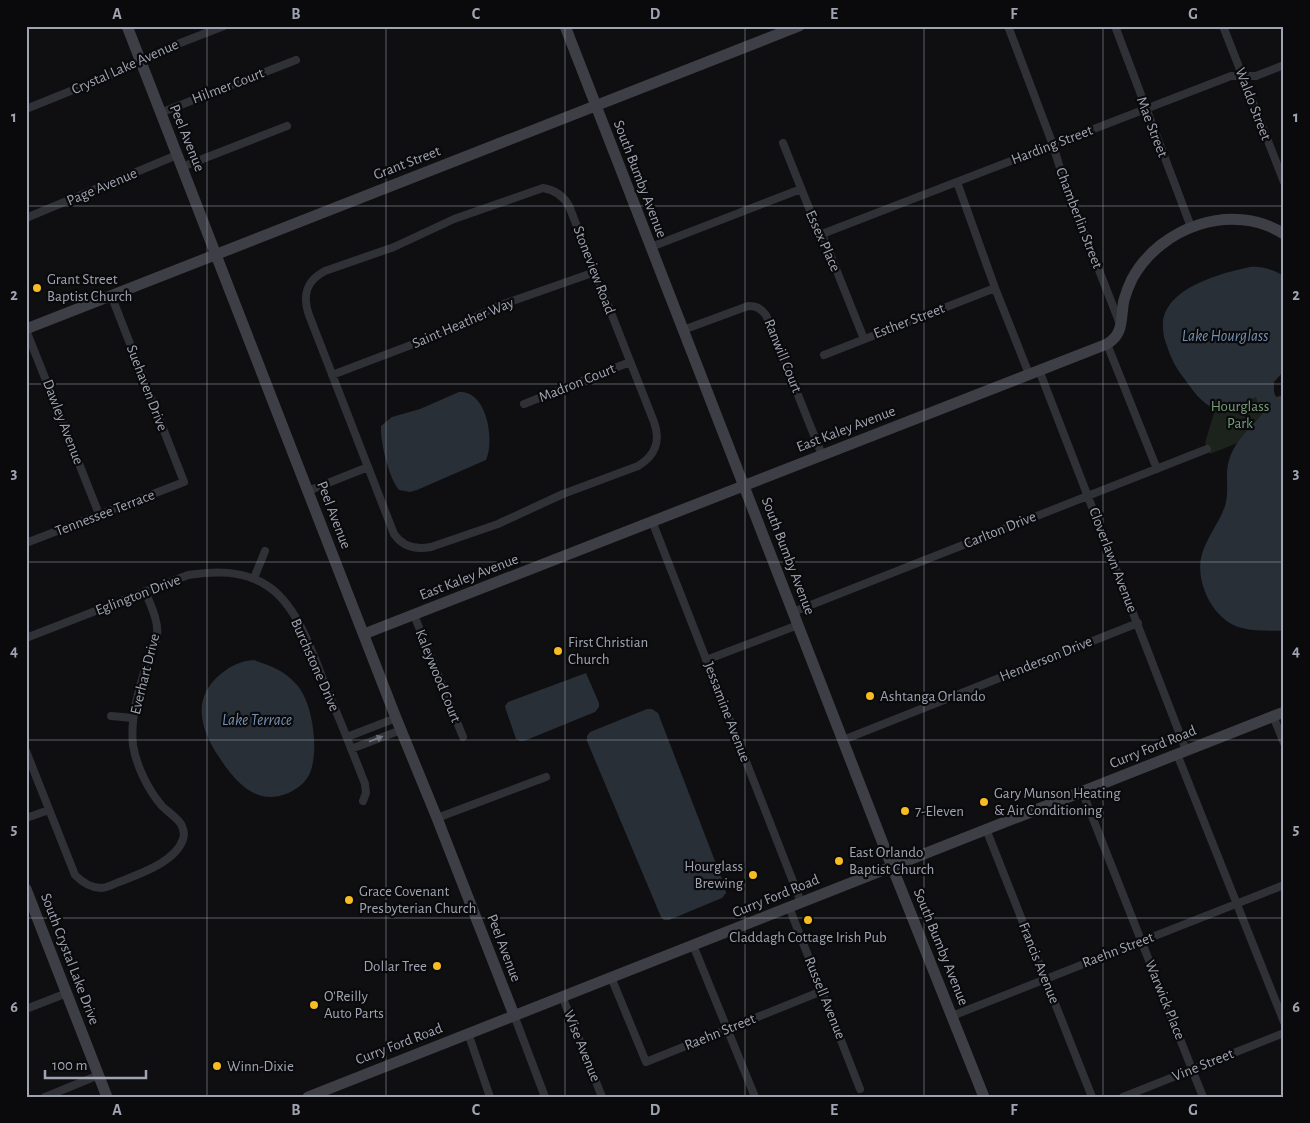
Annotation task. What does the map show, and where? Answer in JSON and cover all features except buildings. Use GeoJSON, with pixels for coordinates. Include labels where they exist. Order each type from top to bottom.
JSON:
{"type":"FeatureCollection","features":[{"type":"Feature","properties":{"kind":"street","name":"Peel Avenue"},"geometry":{"type":"LineString","coordinates":[[127,26],[396,718],[514,1015]]}},
{"type":"Feature","properties":{"kind":"street","name":"Crystal Lake Avenue"},"geometry":{"type":"LineString","coordinates":[[26,110],[140,63],[175,45],[224,26]]}},
{"type":"Feature","properties":{"kind":"street","name":"South Bumby Avenue"},"geometry":{"type":"LineString","coordinates":[[565,26],[892,866],[984,1097]]}},
{"type":"Feature","properties":{"kind":"street","name":"Grant Street"},"geometry":{"type":"LineString","coordinates":[[26,329],[798,26]]}},
{"type":"Feature","properties":{"kind":"street","name":"Chamberlin Street"},"geometry":{"type":"LineString","coordinates":[[1008,26],[1053,145],[1063,178],[1121,326]]}},
{"type":"Feature","properties":{"kind":"street","name":"Mae Street"},"geometry":{"type":"LineString","coordinates":[[1115,26],[1191,226]]}},
{"type":"Feature","properties":{"kind":"street","name":"Waldo Street"},"geometry":{"type":"LineString","coordinates":[[1223,26],[1284,182]]}},
{"type":"Feature","properties":{"kind":"street","name":"Hilmer Court"},"geometry":{"type":"LineString","coordinates":[[160,113],[296,60]]}},
{"type":"Feature","properties":{"kind":"street","name":"Harding Street"},"geometry":{"type":"LineString","coordinates":[[822,234],[1232,76],[1256,76],[1284,65]]}},
{"type":"Feature","properties":{"kind":"street"},"geometry":{"type":"LineString","coordinates":[[182,167],[287,126]]}},
{"type":"Feature","properties":{"kind":"street","name":"Essex Place"},"geometry":{"type":"LineString","coordinates":[[783,143],[864,339]]}},
{"type":"Feature","properties":{"kind":"street","name":"Page Avenue"},"geometry":{"type":"LineString","coordinates":[[26,218],[177,155]]}},
{"type":"Feature","properties":{"kind":"street","name":"Cloverlawn Avenue"},"geometry":{"type":"LineString","coordinates":[[957,182],[995,288],[1088,496],[1138,623],[1182,752],[1237,903],[1284,1022]]}},
{"type":"Feature","properties":{"kind":"street","name":"Stoneview Road"},"geometry":{"type":"LineString","coordinates":[[543,188],[551,189],[565,198],[595,272],[657,429],[657,445],[653,455],[646,462],[638,466],[563,494],[498,524],[431,547],[422,549],[406,545],[398,540],[394,534],[306,306],[306,289],[310,282],[325,270],[394,247],[454,218],[543,188]]}},
{"type":"Feature","properties":{"kind":"street"},"geometry":{"type":"LineString","coordinates":[[651,247],[801,189]]}},
{"type":"Feature","properties":{"kind":"street"},"geometry":{"type":"LineString","coordinates":[[1157,469],[1107,344],[1119,334],[1124,300],[1132,279],[1141,265],[1154,251],[1173,236],[1191,226],[1209,221],[1231,219],[1257,222],[1284,234]]}},
{"type":"Feature","properties":{"kind":"street","name":"Saint Heather Way"},"geometry":{"type":"LineString","coordinates":[[332,375],[440,334],[498,306],[595,272]]}},
{"type":"Feature","properties":{"kind":"street","name":"Esther Street"},"geometry":{"type":"LineString","coordinates":[[824,355],[995,288]]}},
{"type":"Feature","properties":{"kind":"street","name":"Suehaven Drive"},"geometry":{"type":"LineString","coordinates":[[111,295],[184,482]]}},
{"type":"Feature","properties":{"kind":"street","name":"Ranwill Court"},"geometry":{"type":"LineString","coordinates":[[683,330],[748,306],[761,308],[766,315],[822,454]]}},
{"type":"Feature","properties":{"kind":"street","name":"Dawley Avenue"},"geometry":{"type":"LineString","coordinates":[[26,329],[99,514]]}},
{"type":"Feature","properties":{"kind":"street","name":"East Kaley Avenue"},"geometry":{"type":"LineString","coordinates":[[364,634],[1107,344]]}},
{"type":"Feature","properties":{"kind":"street","name":"Madron Court"},"geometry":{"type":"LineString","coordinates":[[524,404],[630,362]]}},
{"type":"Feature","properties":{"kind":"street","name":"Carlton Drive"},"geometry":{"type":"LineString","coordinates":[[793,612],[1207,449]]}},
{"type":"Feature","properties":{"kind":"street"},"geometry":{"type":"LineString","coordinates":[[308,491],[368,467]]}},
{"type":"Feature","properties":{"kind":"street","name":"Tennessee Terrace"},"geometry":{"type":"LineString","coordinates":[[26,543],[184,482]]}},
{"type":"Feature","properties":{"kind":"street","name":"Jessamine Avenue"},"geometry":{"type":"LineString","coordinates":[[652,521],[801,902]]}},
{"type":"Feature","properties":{"kind":"street"},"geometry":{"type":"LineString","coordinates":[[254,578],[265,550]]}},
{"type":"Feature","properties":{"kind":"street","name":"Eglington Drive"},"geometry":{"type":"LineString","coordinates":[[26,638],[188,576],[205,572],[238,573],[254,578]]}},
{"type":"Feature","properties":{"kind":"street","name":"Burchstone Drive"},"geometry":{"type":"LineString","coordinates":[[254,578],[268,586],[280,597],[302,629],[365,784],[366,793],[363,801]]}},
{"type":"Feature","properties":{"kind":"street","name":"Everhart Drive"},"geometry":{"type":"LineString","coordinates":[[49,810],[75,875],[90,886],[102,888],[147,872],[162,863],[176,850],[183,840],[184,832],[181,824],[160,804],[139,768],[133,745],[133,718],[147,663],[158,633],[145,591]]}},
{"type":"Feature","properties":{"kind":"street","name":"Kaleywood Court"},"geometry":{"type":"LineString","coordinates":[[414,615],[463,737]]}},
{"type":"Feature","properties":{"kind":"street","name":"Henderson Drive"},"geometry":{"type":"LineString","coordinates":[[843,740],[1138,623]]}},
{"type":"Feature","properties":{"kind":"street"},"geometry":{"type":"LineString","coordinates":[[706,660],[798,625]]}},
{"type":"Feature","properties":{"kind":"street"},"geometry":{"type":"LineString","coordinates":[[1278,714],[1284,743]]}},
{"type":"Feature","properties":{"kind":"street","name":"Curry Ford Road"},"geometry":{"type":"LineString","coordinates":[[308,1097],[321,1094],[468,1033],[1278,714]]}},
{"type":"Feature","properties":{"kind":"street"},"geometry":{"type":"LineString","coordinates":[[111,716],[133,718]]}},
{"type":"Feature","properties":{"kind":"street"},"geometry":{"type":"LineString","coordinates":[[347,737],[396,718]]}},
{"type":"Feature","properties":{"kind":"street"},"geometry":{"type":"LineString","coordinates":[[351,749],[401,730]]}},
{"type":"Feature","properties":{"kind":"street"},"geometry":{"type":"LineString","coordinates":[[26,752],[49,810],[26,818]]}},
{"type":"Feature","properties":{"kind":"street"},"geometry":{"type":"LineString","coordinates":[[437,818],[546,777]]}},
{"type":"Feature","properties":{"kind":"street","name":"Warwick Place"},"geometry":{"type":"LineString","coordinates":[[1082,791],[1203,1097]]}},
{"type":"Feature","properties":{"kind":"street","name":"Francis Avenue"},"geometry":{"type":"LineString","coordinates":[[986,829],[1092,1097]]}},
{"type":"Feature","properties":{"kind":"street","name":"Raehn Street"},"geometry":{"type":"LineString","coordinates":[[952,1016],[1284,885]]}},
{"type":"Feature","properties":{"kind":"street","name":"South Crystal Lake Drive"},"geometry":{"type":"LineString","coordinates":[[26,889],[30,912],[67,993],[108,1097]]}},
{"type":"Feature","properties":{"kind":"street","name":"Russell Avenue"},"geometry":{"type":"LineString","coordinates":[[789,907],[860,1088]]}},
{"type":"Feature","properties":{"kind":"street"},"geometry":{"type":"LineString","coordinates":[[693,945],[755,1097]]}},
{"type":"Feature","properties":{"kind":"street","name":"Raehn Street"},"geometry":{"type":"LineString","coordinates":[[611,977],[646,1062],[822,991]]}},
{"type":"Feature","properties":{"kind":"street"},"geometry":{"type":"LineString","coordinates":[[26,1009],[67,993]]}},
{"type":"Feature","properties":{"kind":"street","name":"Wise Avenue"},"geometry":{"type":"LineString","coordinates":[[562,996],[602,1097]]}},
{"type":"Feature","properties":{"kind":"street"},"geometry":{"type":"LineString","coordinates":[[514,1015],[545,1097]]}},
{"type":"Feature","properties":{"kind":"street"},"geometry":{"type":"LineString","coordinates":[[468,1033],[490,1097]]}},
{"type":"Feature","properties":{"kind":"street","name":"Vine Street"},"geometry":{"type":"LineString","coordinates":[[1123,1097],[1284,1033]]}},
{"type":"Feature","properties":{"kind":"street"},"geometry":{"type":"LineString","coordinates":[[45,1097],[99,1076]]}},
{"type":"Feature","properties":{"kind":"green space","name":"Hourglass Park"},"geometry":{"type":"Polygon","coordinates":[[[1237,336],[1272,429],[1210,454],[1205,443],[1237,336]]]}},
{"type":"Feature","properties":{"kind":"water","name":"Lake Hourglass"},"geometry":{"type":"Polygon","coordinates":[[[1250,267],[1268,269],[1284,276],[1284,371],[1274,382],[1274,392],[1276,397],[1284,395],[1284,631],[1252,630],[1232,624],[1214,609],[1203,587],[1201,576],[1202,554],[1225,506],[1230,458],[1241,437],[1262,414],[1256,397],[1226,410],[1216,409],[1206,404],[1180,374],[1170,355],[1163,330],[1165,314],[1171,303],[1182,293],[1194,285],[1209,279],[1250,267]]]}},
{"type":"Feature","properties":{"kind":"water"},"geometry":{"type":"Polygon","coordinates":[[[459,392],[469,394],[482,407],[489,429],[490,441],[486,460],[417,490],[410,492],[399,490],[386,460],[381,426],[392,417],[420,409],[459,392]]]}},
{"type":"Feature","properties":{"kind":"water","name":"Lake Terrace"},"geometry":{"type":"Polygon","coordinates":[[[254,660],[282,672],[296,684],[307,702],[313,728],[314,754],[309,775],[296,789],[275,797],[255,794],[246,789],[231,774],[212,746],[203,724],[202,703],[212,682],[233,666],[245,661],[254,660]]]}},
{"type":"Feature","properties":{"kind":"water"},"geometry":{"type":"Polygon","coordinates":[[[586,673],[599,703],[599,707],[595,712],[524,741],[516,739],[505,706],[508,702],[586,673]]]}},
{"type":"Feature","properties":{"kind":"water"},"geometry":{"type":"Polygon","coordinates":[[[647,709],[652,709],[658,713],[726,893],[722,898],[669,920],[664,920],[661,917],[587,741],[587,736],[590,732],[647,709]]]}},
{"type":"Feature","properties":{"kind":"place","name":"Grant Street Baptist Church"},"geometry":{"type":"Point","coordinates":[37,288]}},
{"type":"Feature","properties":{"kind":"place","name":"First Christian Church"},"geometry":{"type":"Point","coordinates":[558,651]}},
{"type":"Feature","properties":{"kind":"place","name":"Ashtanga Orlando"},"geometry":{"type":"Point","coordinates":[870,696]}},
{"type":"Feature","properties":{"kind":"place","name":"Gary Munson Heating & Air Conditioning"},"geometry":{"type":"Point","coordinates":[984,802]}},
{"type":"Feature","properties":{"kind":"place","name":"7-Eleven"},"geometry":{"type":"Point","coordinates":[905,811]}},
{"type":"Feature","properties":{"kind":"place","name":"East Orlando Baptist Church"},"geometry":{"type":"Point","coordinates":[839,861]}},
{"type":"Feature","properties":{"kind":"place","name":"Hourglass Brewing"},"geometry":{"type":"Point","coordinates":[753,875]}},
{"type":"Feature","properties":{"kind":"place","name":"Grace Covenant Presbyterian Church"},"geometry":{"type":"Point","coordinates":[349,900]}},
{"type":"Feature","properties":{"kind":"place","name":"Claddagh Cottage Irish Pub"},"geometry":{"type":"Point","coordinates":[808,920]}},
{"type":"Feature","properties":{"kind":"place","name":"Dollar Tree"},"geometry":{"type":"Point","coordinates":[437,966]}},
{"type":"Feature","properties":{"kind":"place","name":"O'Reilly Auto Parts"},"geometry":{"type":"Point","coordinates":[314,1005]}},
{"type":"Feature","properties":{"kind":"place","name":"Winn-Dixie"},"geometry":{"type":"Point","coordinates":[217,1066]}}]}
